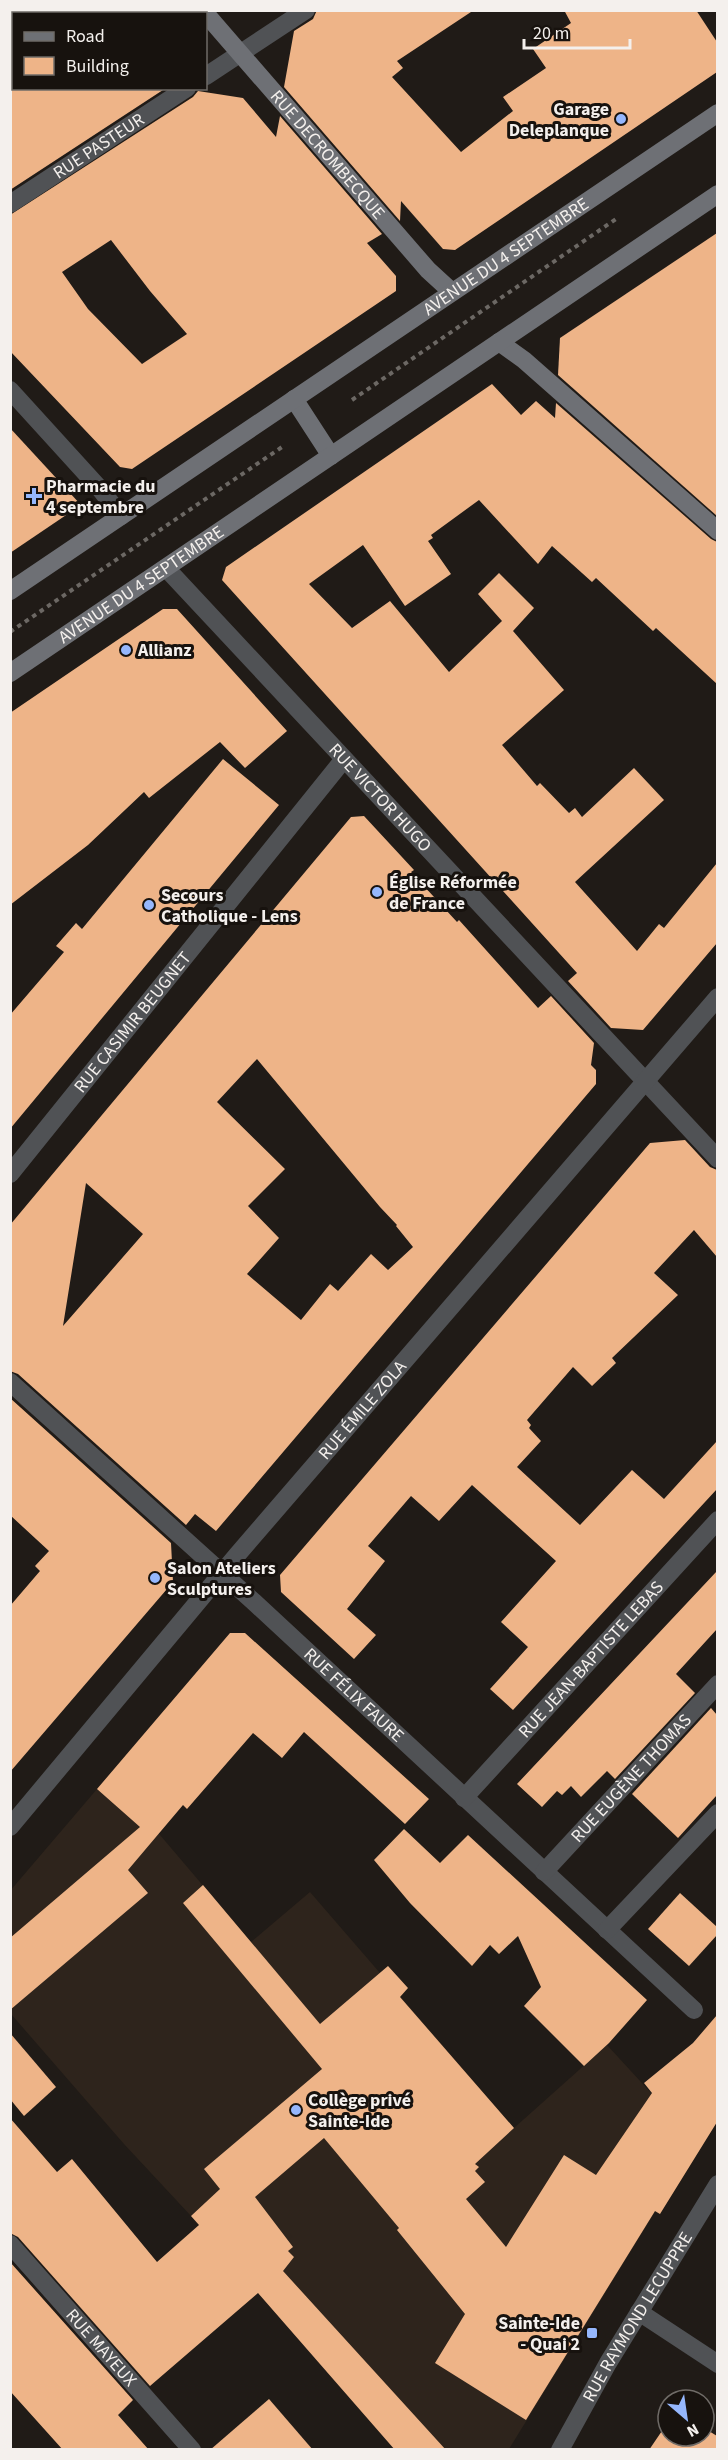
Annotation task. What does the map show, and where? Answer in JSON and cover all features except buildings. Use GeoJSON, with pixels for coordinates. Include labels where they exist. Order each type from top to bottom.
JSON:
{"type":"FeatureCollection","features":[{"type":"Feature","properties":{"kind":"main road","name":"RUE DECROMBECQUE"},"geometry":{"type":"LineString","coordinates":[[207,16],[428,270],[452,292]]}},
{"type":"Feature","properties":{"kind":"main road","name":"AVENUE DU 4 SEPTEMBRE"},"geometry":{"type":"LineString","coordinates":[[10,591],[717,113]]}},
{"type":"Feature","properties":{"kind":"main road","name":"AVENUE DU 4 SEPTEMBRE"},"geometry":{"type":"LineString","coordinates":[[10,673],[717,194]]}},
{"type":"Feature","properties":{"kind":"main road"},"geometry":{"type":"LineString","coordinates":[[499,342],[524,360],[717,531]]}},
{"type":"Feature","properties":{"kind":"main road"},"geometry":{"type":"LineString","coordinates":[[294,399],[331,456]]}},
{"type":"Feature","properties":{"kind":"street"},"geometry":{"type":"LineString","coordinates":[[207,75],[306,10]]}},
{"type":"Feature","properties":{"kind":"street","name":"RUE PASTEUR"},"geometry":{"type":"LineString","coordinates":[[10,204],[184,90]]}},
{"type":"Feature","properties":{"kind":"street"},"geometry":{"type":"LineString","coordinates":[[10,390],[101,490],[121,516]]}},
{"type":"Feature","properties":{"kind":"street","name":"RUE VICTOR HUGO"},"geometry":{"type":"LineString","coordinates":[[166,568],[717,1159]]}},
{"type":"Feature","properties":{"kind":"street","name":"RUE CASIMIR BEUGNET"},"geometry":{"type":"LineString","coordinates":[[10,1174],[344,759]]}},
{"type":"Feature","properties":{"kind":"street","name":"RUE ÉMILE ZOLA"},"geometry":{"type":"LineString","coordinates":[[10,1827],[221,1575],[717,997]]}},
{"type":"Feature","properties":{"kind":"street","name":"RUE FÉLIX FAURE"},"geometry":{"type":"LineString","coordinates":[[10,1382],[221,1575],[254,1602],[694,2010]]}},
{"type":"Feature","properties":{"kind":"street","name":"RUE JEAN-BAPTISTE LEBAS"},"geometry":{"type":"LineString","coordinates":[[464,1798],[717,1520]]}},
{"type":"Feature","properties":{"kind":"street","name":"RUE EUGÈNE THOMAS"},"geometry":{"type":"LineString","coordinates":[[544,1872],[717,1684]]}},
{"type":"Feature","properties":{"kind":"street"},"geometry":{"type":"LineString","coordinates":[[607,1930],[717,1813]]}},
{"type":"Feature","properties":{"kind":"street","name":"RUE RAYMOND LECUPPRE"},"geometry":{"type":"LineString","coordinates":[[560,2450],[608,2362],[717,2184]]}},
{"type":"Feature","properties":{"kind":"street","name":"RUE MAYEUX"},"geometry":{"type":"LineString","coordinates":[[10,2244],[192,2450]]}},
{"type":"Feature","properties":{"kind":"street"},"geometry":{"type":"LineString","coordinates":[[639,2312],[717,2364]]}},
{"type":"Feature","properties":{"kind":"path"},"geometry":{"type":"LineString","coordinates":[[352,400],[617,218]]}},
{"type":"Feature","properties":{"kind":"path"},"geometry":{"type":"LineString","coordinates":[[10,632],[282,447]]}},
{"type":"Feature","properties":{"kind":"shaded area","name":"Collège privé Sainte-Ide"},"geometry":{"type":"Polygon","coordinates":[[[109,1775],[251,1942],[310,1892],[514,2128],[607,2045],[663,2106],[717,2064],[717,2122],[660,2214],[655,2212],[509,2449],[395,2449],[11,2014],[10,1891],[109,1775]]]}},
{"type":"Feature","properties":{"kind":"place","name":"Garage Deleplanque"},"geometry":{"type":"Point","coordinates":[621,119]}},
{"type":"Feature","properties":{"kind":"place","name":"Pharmacie du 4 septembre"},"geometry":{"type":"Point","coordinates":[34,496]}},
{"type":"Feature","properties":{"kind":"place","name":"Allianz"},"geometry":{"type":"Point","coordinates":[126,650]}},
{"type":"Feature","properties":{"kind":"place","name":"Église Réformée de France"},"geometry":{"type":"Point","coordinates":[377,892]}},
{"type":"Feature","properties":{"kind":"place","name":"Secours Catholique - Lens"},"geometry":{"type":"Point","coordinates":[149,905]}},
{"type":"Feature","properties":{"kind":"place","name":"Salon Ateliers Sculptures"},"geometry":{"type":"Point","coordinates":[155,1578]}},
{"type":"Feature","properties":{"kind":"place","name":"Collège privé Sainte-Ide"},"geometry":{"type":"Point","coordinates":[296,2110]}},
{"type":"Feature","properties":{"kind":"place","name":"Sainte-Ide - Quai 2"},"geometry":{"type":"Point","coordinates":[592,2333]}}]}
